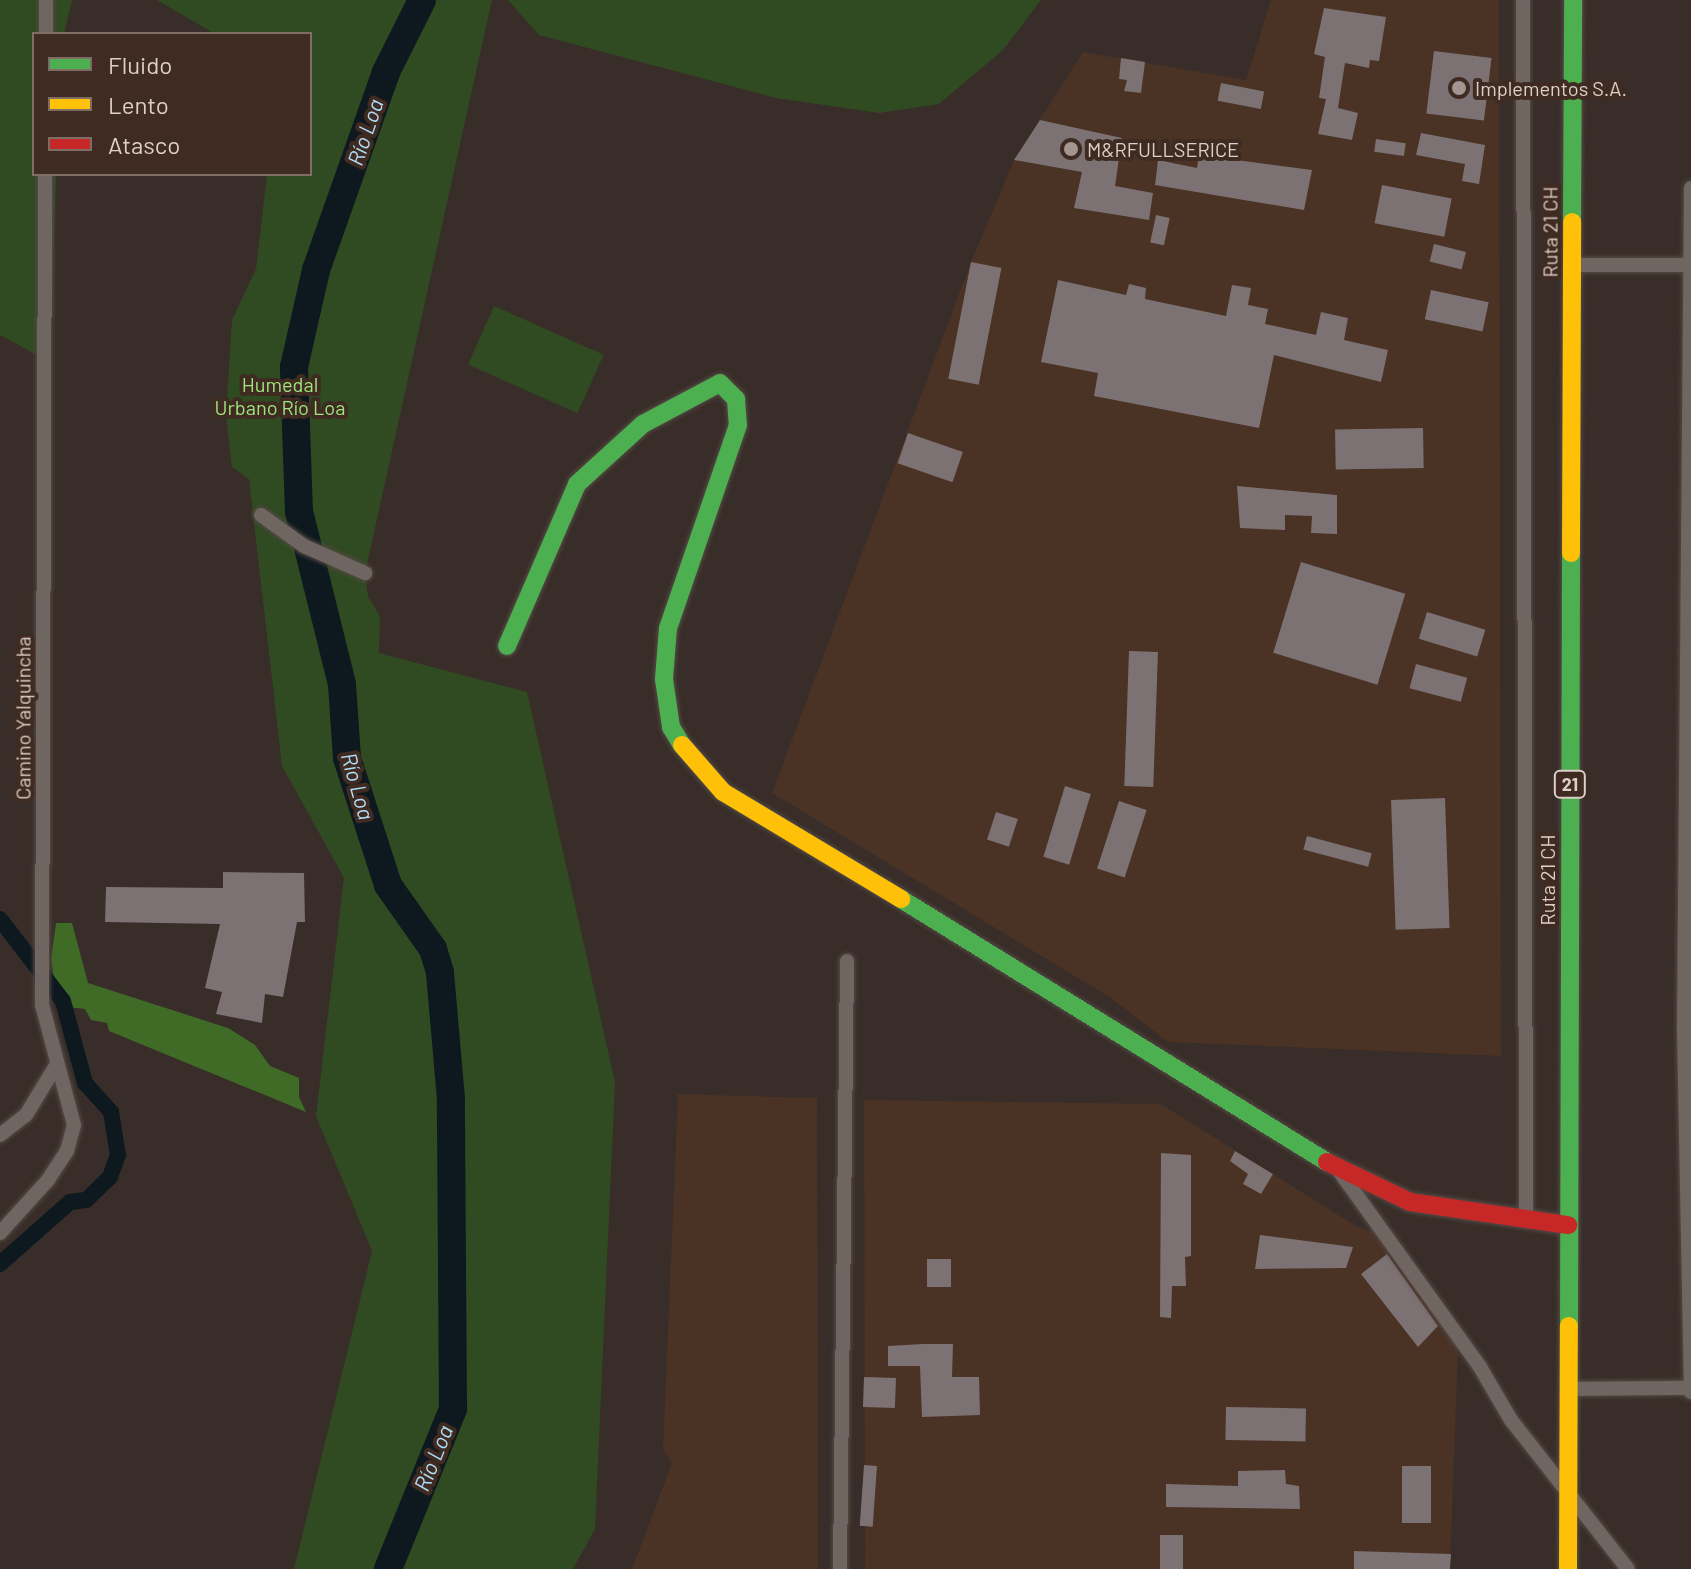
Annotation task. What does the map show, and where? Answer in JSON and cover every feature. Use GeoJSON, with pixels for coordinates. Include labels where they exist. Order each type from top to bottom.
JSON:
{"type":"FeatureCollection","features":[{"type":"Feature","properties":{"kind":"main road","name":"Ruta 21 CH"},"geometry":{"type":"LineString","coordinates":[[1568,1569],[1573,0]]}},
{"type":"Feature","properties":{"kind":"main road"},"geometry":{"type":"LineString","coordinates":[[1573,32],[1588,0]]}},
{"type":"Feature","properties":{"kind":"main road"},"geometry":{"type":"LineString","coordinates":[[507,646],[577,484],[643,424],[680,400],[720,383],[730,389],[740,411],[738,425],[668,628],[664,679],[671,727],[693,763],[723,792],[1136,1040],[1340,1171],[1410,1202],[1568,1225]]}},
{"type":"Feature","properties":{"kind":"street"},"geometry":{"type":"LineString","coordinates":[[46,0],[46,32]]}},
{"type":"Feature","properties":{"kind":"street"},"geometry":{"type":"LineString","coordinates":[[1523,0],[1526,1220]]}},
{"type":"Feature","properties":{"kind":"street","name":"Camino Yalquincha"},"geometry":{"type":"LineString","coordinates":[[0,1233],[67,1151],[74,1125],[42,1005],[45,176]]}},
{"type":"Feature","properties":{"kind":"street"},"geometry":{"type":"LineString","coordinates":[[1567,1389],[1691,1390],[1684,1029],[1691,188]]}},
{"type":"Feature","properties":{"kind":"street"},"geometry":{"type":"LineString","coordinates":[[1572,265],[1690,265]]}},
{"type":"Feature","properties":{"kind":"street"},"geometry":{"type":"LineString","coordinates":[[261,515],[304,546],[365,573]]}},
{"type":"Feature","properties":{"kind":"street"},"geometry":{"type":"LineString","coordinates":[[840,1569],[847,961]]}},
{"type":"Feature","properties":{"kind":"street"},"geometry":{"type":"LineString","coordinates":[[0,1135],[26,1115],[57,1064]]}},
{"type":"Feature","properties":{"kind":"street"},"geometry":{"type":"LineString","coordinates":[[1340,1171],[1472,1355],[1511,1420],[1628,1569]]}},
{"type":"Feature","properties":{"kind":"shaded area"},"geometry":{"type":"Polygon","coordinates":[[[1271,0],[1499,0],[1501,1056],[1168,1042],[1111,998],[772,793],[971,262],[1014,160],[1083,52],[1246,80],[1271,0]]]}},
{"type":"Feature","properties":{"kind":"shaded area"},"geometry":{"type":"Polygon","coordinates":[[[678,1094],[817,1098],[818,1569],[632,1569],[672,1463],[663,1449],[678,1094]]]}},
{"type":"Feature","properties":{"kind":"shaded area"},"geometry":{"type":"Polygon","coordinates":[[[864,1100],[1161,1104],[1356,1226],[1389,1238],[1458,1350],[1450,1569],[865,1569],[864,1100]]]}},
{"type":"Feature","properties":{"kind":"green space"},"geometry":{"type":"Polygon","coordinates":[[[0,0],[72,0],[64,32],[32,32],[32,176],[56,176],[50,362],[0,335],[0,0]]]}},
{"type":"Feature","properties":{"kind":"green space","name":"Humedal Urbano Río Loa"},"geometry":{"type":"Polygon","coordinates":[[[157,0],[492,0],[365,573],[368,596],[380,617],[379,653],[527,692],[615,1082],[595,1529],[573,1569],[294,1569],[372,1251],[316,1116],[344,878],[282,766],[249,479],[232,467],[226,415],[232,320],[256,269],[267,176],[312,176],[312,32],[212,32],[157,0]]]}},
{"type":"Feature","properties":{"kind":"green space"},"geometry":{"type":"Polygon","coordinates":[[[508,0],[1041,0],[1003,50],[939,104],[879,113],[776,98],[539,35],[508,0]]]}},
{"type":"Feature","properties":{"kind":"green space"},"geometry":{"type":"Polygon","coordinates":[[[494,306],[604,355],[578,413],[468,364],[494,306]]]}},
{"type":"Feature","properties":{"kind":"green space"},"geometry":{"type":"Polygon","coordinates":[[[56,923],[72,923],[88,983],[228,1028],[255,1045],[270,1066],[299,1078],[299,1097],[306,1112],[109,1031],[107,1023],[91,1020],[85,1009],[58,1006],[51,959],[56,923]]]}},
{"type":"Feature","properties":{"kind":"building"},"geometry":{"type":"Polygon","coordinates":[[[1324,8],[1386,17],[1379,61],[1370,60],[1369,68],[1345,63],[1338,108],[1358,113],[1352,140],[1318,134],[1326,99],[1319,98],[1325,57],[1314,54],[1324,8]]]}},
{"type":"Feature","properties":{"kind":"building","name":"Implementos S.A."},"geometry":{"type":"Polygon","coordinates":[[[1434,51],[1492,58],[1484,121],[1426,114],[1434,51]]]}},
{"type":"Feature","properties":{"kind":"building"},"geometry":{"type":"Polygon","coordinates":[[[1121,58],[1145,62],[1141,93],[1124,91],[1127,80],[1119,79],[1121,58]]]}},
{"type":"Feature","properties":{"kind":"building","name":"M&RFULLSERICE"},"geometry":{"type":"Polygon","coordinates":[[[1221,83],[1264,91],[1261,109],[1218,101],[1221,83]]]}},
{"type":"Feature","properties":{"kind":"building","name":"M&RFULLSERICE"},"geometry":{"type":"Polygon","coordinates":[[[1040,120],[1122,138],[1115,186],[1153,193],[1149,220],[1074,208],[1082,172],[1014,160],[1040,120]]]}},
{"type":"Feature","properties":{"kind":"building"},"geometry":{"type":"Polygon","coordinates":[[[1421,133],[1485,145],[1479,184],[1462,181],[1465,164],[1416,155],[1421,133]]]}},
{"type":"Feature","properties":{"kind":"building"},"geometry":{"type":"Polygon","coordinates":[[[1376,139],[1406,143],[1404,156],[1374,152],[1376,139]]]}},
{"type":"Feature","properties":{"kind":"building"},"geometry":{"type":"Polygon","coordinates":[[[1199,155],[1312,170],[1304,210],[1155,185],[1158,160],[1197,168],[1199,155]]]}},
{"type":"Feature","properties":{"kind":"building"},"geometry":{"type":"Polygon","coordinates":[[[1382,185],[1452,199],[1444,237],[1375,223],[1382,185]]]}},
{"type":"Feature","properties":{"kind":"building"},"geometry":{"type":"Polygon","coordinates":[[[1156,215],[1170,218],[1164,245],[1150,242],[1156,215]]]}},
{"type":"Feature","properties":{"kind":"building"},"geometry":{"type":"Polygon","coordinates":[[[1434,244],[1466,252],[1462,269],[1430,261],[1434,244]]]}},
{"type":"Feature","properties":{"kind":"building"},"geometry":{"type":"Polygon","coordinates":[[[971,262],[1001,268],[979,385],[948,379],[971,262]]]}},
{"type":"Feature","properties":{"kind":"building"},"geometry":{"type":"Polygon","coordinates":[[[1058,280],[1126,295],[1129,284],[1146,288],[1145,299],[1226,316],[1232,285],[1251,288],[1248,305],[1268,309],[1265,324],[1316,335],[1321,312],[1348,318],[1344,340],[1388,350],[1381,382],[1274,355],[1259,428],[1094,396],[1098,373],[1041,362],[1058,280]]]}},
{"type":"Feature","properties":{"kind":"building"},"geometry":{"type":"Polygon","coordinates":[[[1431,290],[1489,302],[1482,332],[1425,319],[1431,290]]]}},
{"type":"Feature","properties":{"kind":"building"},"geometry":{"type":"Polygon","coordinates":[[[1423,428],[1424,468],[1336,470],[1335,430],[1423,428]]]}},
{"type":"Feature","properties":{"kind":"building"},"geometry":{"type":"Polygon","coordinates":[[[908,433],[963,452],[952,482],[898,463],[908,433]]]}},
{"type":"Feature","properties":{"kind":"building"},"geometry":{"type":"Polygon","coordinates":[[[1237,486],[1337,495],[1337,534],[1311,533],[1312,516],[1285,515],[1285,530],[1240,528],[1237,486]]]}},
{"type":"Feature","properties":{"kind":"building"},"geometry":{"type":"Polygon","coordinates":[[[1301,562],[1405,594],[1377,685],[1273,653],[1301,562]]]}},
{"type":"Feature","properties":{"kind":"building"},"geometry":{"type":"Polygon","coordinates":[[[1427,612],[1485,630],[1477,657],[1419,639],[1427,612]]]}},
{"type":"Feature","properties":{"kind":"building"},"geometry":{"type":"Polygon","coordinates":[[[1129,651],[1158,652],[1153,787],[1124,786],[1129,651]]]}},
{"type":"Feature","properties":{"kind":"building"},"geometry":{"type":"Polygon","coordinates":[[[1416,664],[1467,678],[1461,702],[1410,688],[1416,664]]]}},
{"type":"Feature","properties":{"kind":"building"},"geometry":{"type":"Polygon","coordinates":[[[1065,786],[1091,794],[1069,865],[1043,857],[1065,786]]]}},
{"type":"Feature","properties":{"kind":"building"},"geometry":{"type":"Polygon","coordinates":[[[1445,798],[1450,928],[1396,930],[1391,800],[1445,798]]]}},
{"type":"Feature","properties":{"kind":"building"},"geometry":{"type":"Polygon","coordinates":[[[1119,801],[1147,810],[1125,877],[1097,869],[1119,801]]]}},
{"type":"Feature","properties":{"kind":"building"},"geometry":{"type":"Polygon","coordinates":[[[996,812],[1018,819],[1009,847],[987,840],[996,812]]]}},
{"type":"Feature","properties":{"kind":"building"},"geometry":{"type":"Polygon","coordinates":[[[1307,836],[1372,853],[1368,867],[1303,850],[1307,836]]]}},
{"type":"Feature","properties":{"kind":"building"},"geometry":{"type":"Polygon","coordinates":[[[223,872],[304,873],[305,922],[297,922],[283,997],[265,994],[262,1023],[216,1014],[222,992],[205,988],[220,924],[105,922],[106,887],[223,888],[223,872]]]}},
{"type":"Feature","properties":{"kind":"building"},"geometry":{"type":"Polygon","coordinates":[[[1235,1151],[1273,1174],[1261,1194],[1243,1184],[1248,1174],[1230,1161],[1235,1151]]]}},
{"type":"Feature","properties":{"kind":"building"},"geometry":{"type":"Polygon","coordinates":[[[1161,1153],[1191,1155],[1191,1256],[1185,1257],[1186,1286],[1172,1286],[1171,1318],[1160,1317],[1161,1153]]]}},
{"type":"Feature","properties":{"kind":"building"},"geometry":{"type":"Polygon","coordinates":[[[1260,1235],[1353,1247],[1346,1268],[1255,1269],[1260,1235]]]}},
{"type":"Feature","properties":{"kind":"building"},"geometry":{"type":"Polygon","coordinates":[[[1387,1254],[1438,1326],[1418,1347],[1361,1274],[1387,1254]]]}},
{"type":"Feature","properties":{"kind":"building"},"geometry":{"type":"Polygon","coordinates":[[[927,1259],[951,1259],[951,1287],[927,1287],[927,1259]]]}},
{"type":"Feature","properties":{"kind":"building"},"geometry":{"type":"Polygon","coordinates":[[[953,1344],[952,1377],[979,1377],[980,1415],[922,1417],[920,1366],[888,1366],[888,1346],[953,1344]]]}},
{"type":"Feature","properties":{"kind":"building"},"geometry":{"type":"Polygon","coordinates":[[[864,1377],[896,1378],[895,1408],[863,1407],[864,1377]]]}},
{"type":"Feature","properties":{"kind":"building"},"geometry":{"type":"Polygon","coordinates":[[[1226,1407],[1306,1408],[1305,1441],[1225,1440],[1226,1407]]]}},
{"type":"Feature","properties":{"kind":"building"},"geometry":{"type":"Polygon","coordinates":[[[864,1465],[877,1466],[873,1527],[860,1526],[864,1465]]]}},
{"type":"Feature","properties":{"kind":"building"},"geometry":{"type":"Polygon","coordinates":[[[1402,1466],[1431,1466],[1431,1523],[1402,1523],[1402,1466]]]}},
{"type":"Feature","properties":{"kind":"building"},"geometry":{"type":"Polygon","coordinates":[[[1285,1470],[1286,1484],[1299,1486],[1300,1509],[1166,1507],[1166,1484],[1238,1486],[1238,1471],[1285,1470]]]}},
{"type":"Feature","properties":{"kind":"building"},"geometry":{"type":"Polygon","coordinates":[[[1160,1535],[1183,1535],[1183,1569],[1160,1569],[1160,1535]]]}},
{"type":"Feature","properties":{"kind":"building"},"geometry":{"type":"Polygon","coordinates":[[[1354,1551],[1451,1554],[1450,1569],[1354,1569],[1354,1551]]]}},
{"type":"Feature","properties":{"kind":"waterway","name":"Río Loa"},"geometry":{"type":"LineString","coordinates":[[388,1569],[453,1409],[451,1099],[440,972],[433,949],[388,885],[347,758],[342,684],[299,512],[294,367],[316,270],[386,72],[422,0]]}},
{"type":"Feature","properties":{"kind":"waterway"},"geometry":{"type":"LineString","coordinates":[[0,919],[63,1001],[85,1083],[111,1112],[118,1155],[110,1177],[86,1200],[70,1202],[0,1264]]}},
{"type":"Feature","properties":{"kind":"traffic: fast"},"geometry":{"type":"LineString","coordinates":[[1572,222],[1573,0]]}},
{"type":"Feature","properties":{"kind":"traffic: fast"},"geometry":{"type":"LineString","coordinates":[[507,646],[577,484],[643,424],[720,383],[736,399],[738,425],[668,628],[664,679],[671,727],[682,745]]}},
{"type":"Feature","properties":{"kind":"traffic: fast"},"geometry":{"type":"LineString","coordinates":[[1569,1326],[1571,553]]}},
{"type":"Feature","properties":{"kind":"traffic: fast"},"geometry":{"type":"LineString","coordinates":[[901,899],[1327,1162]]}},
{"type":"Feature","properties":{"kind":"traffic: slow"},"geometry":{"type":"LineString","coordinates":[[1571,553],[1572,222]]}},
{"type":"Feature","properties":{"kind":"traffic: slow"},"geometry":{"type":"LineString","coordinates":[[682,745],[723,792],[901,899]]}},
{"type":"Feature","properties":{"kind":"traffic: slow"},"geometry":{"type":"LineString","coordinates":[[1568,1569],[1569,1326]]}},
{"type":"Feature","properties":{"kind":"traffic: jam"},"geometry":{"type":"LineString","coordinates":[[1327,1162],[1410,1202],[1568,1225]]}},
{"type":"Feature","properties":{"kind":"place","name":"Implementos S.A."},"geometry":{"type":"Point","coordinates":[1459,88]}},
{"type":"Feature","properties":{"kind":"place","name":"M&RFULLSERICE"},"geometry":{"type":"Point","coordinates":[1071,149]}}]}
